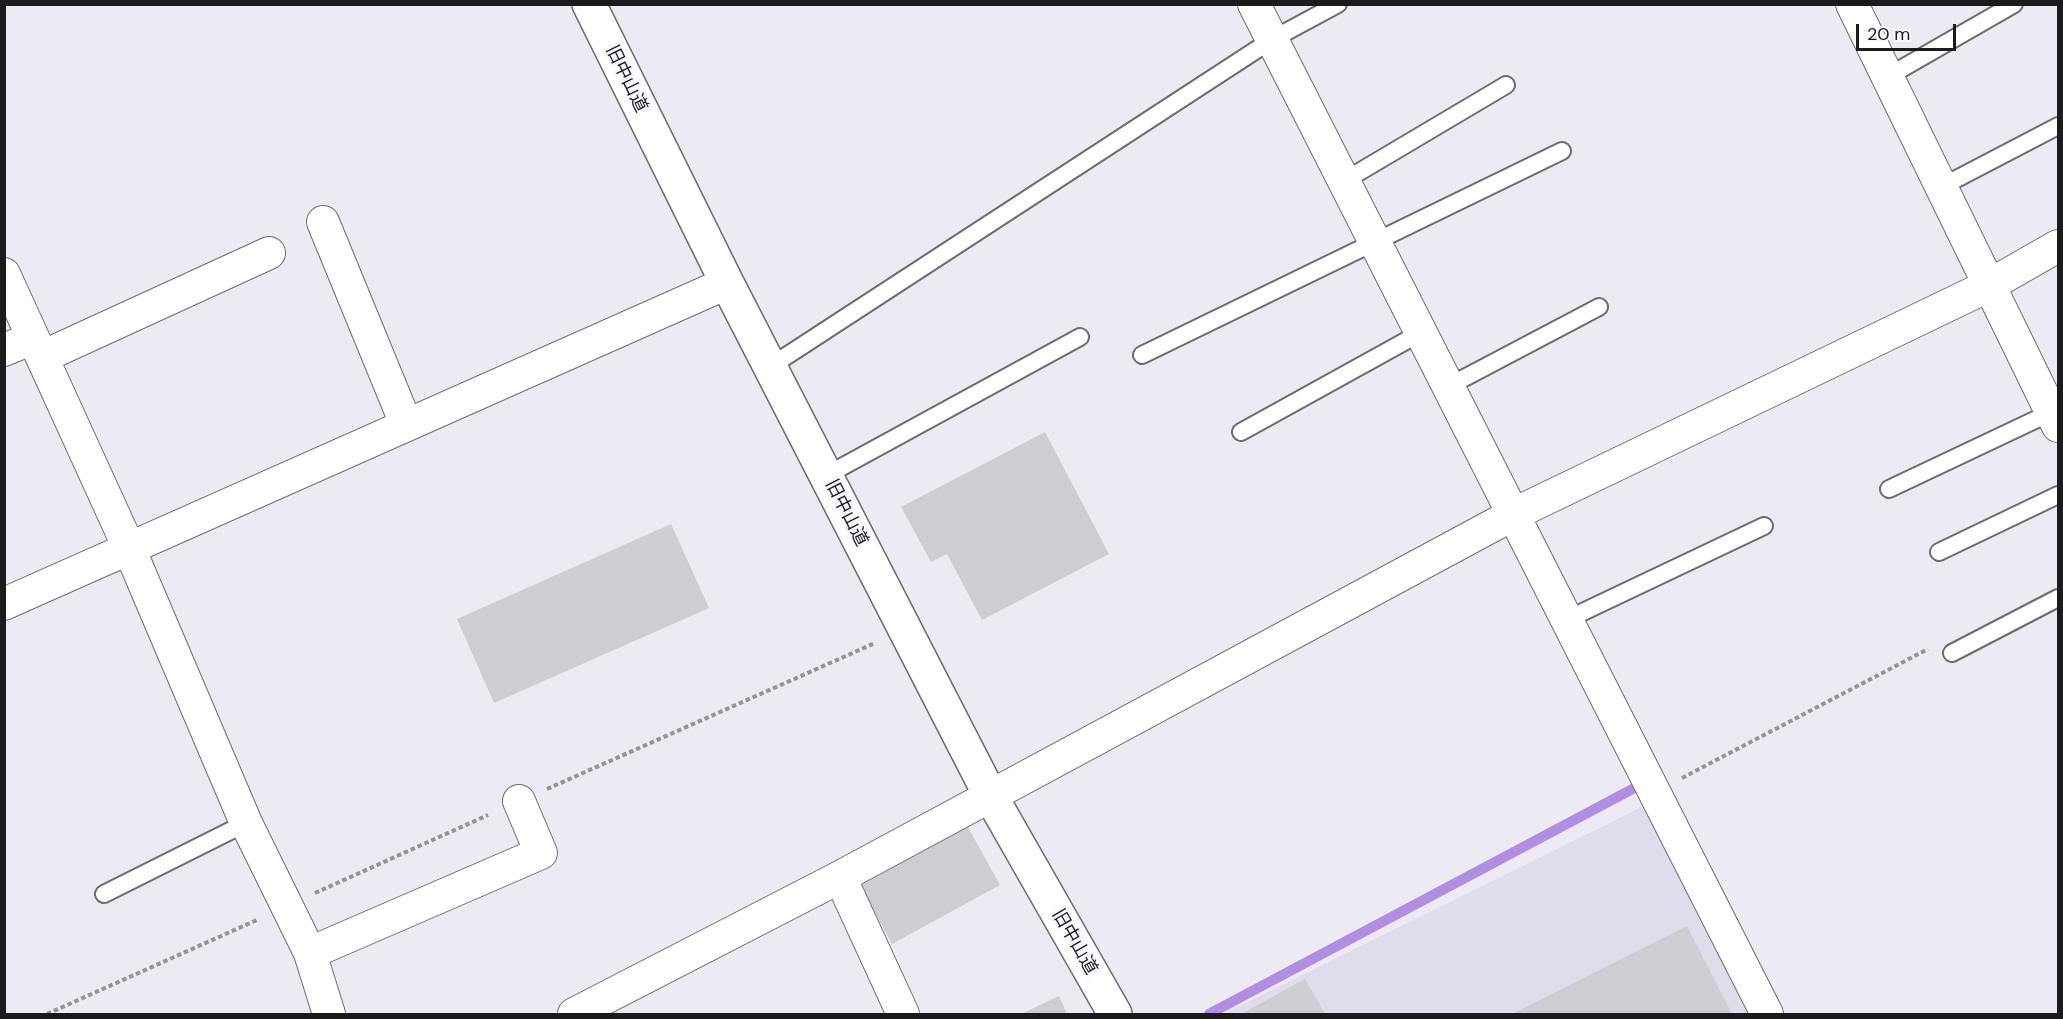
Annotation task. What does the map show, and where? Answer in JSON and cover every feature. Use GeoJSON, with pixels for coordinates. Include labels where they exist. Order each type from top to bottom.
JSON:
{"type":"FeatureCollection","features":[{"type":"Feature","properties":{"kind":"main road","name":"旧中山道"},"geometry":{"type":"LineString","coordinates":[[589,4],[727,283],[990,795],[1115,1014]]}},
{"type":"Feature","properties":{"kind":"street"},"geometry":{"type":"LineString","coordinates":[[1254,4],[1767,1014]]}},
{"type":"Feature","properties":{"kind":"street"},"geometry":{"type":"LineString","coordinates":[[1852,4],[1988,286],[2056,416]]}},
{"type":"Feature","properties":{"kind":"street"},"geometry":{"type":"LineString","coordinates":[[323,222],[406,424]]}},
{"type":"Feature","properties":{"kind":"street"},"geometry":{"type":"LineString","coordinates":[[574,1014],[840,877],[1514,514],[1988,286],[2058,246]]}},
{"type":"Feature","properties":{"kind":"street"},"geometry":{"type":"LineString","coordinates":[[4,350],[37,347],[269,253]]}},
{"type":"Feature","properties":{"kind":"street"},"geometry":{"type":"LineString","coordinates":[[4,274],[129,548],[246,823],[310,953],[329,1014]]}},
{"type":"Feature","properties":{"kind":"street"},"geometry":{"type":"LineString","coordinates":[[4,604],[727,283]]}},
{"type":"Feature","properties":{"kind":"street"},"geometry":{"type":"LineString","coordinates":[[310,953],[541,853],[519,801]]}},
{"type":"Feature","properties":{"kind":"street"},"geometry":{"type":"LineString","coordinates":[[840,877],[903,1014]]}},
{"type":"Feature","properties":{"kind":"lane"},"geometry":{"type":"LineString","coordinates":[[771,366],[1273,39],[1338,4]]}},
{"type":"Feature","properties":{"kind":"lane"},"geometry":{"type":"LineString","coordinates":[[1887,77],[2014,4]]}},
{"type":"Feature","properties":{"kind":"lane"},"geometry":{"type":"LineString","coordinates":[[1344,181],[1506,85]]}},
{"type":"Feature","properties":{"kind":"lane"},"geometry":{"type":"LineString","coordinates":[[1941,187],[2058,126]]}},
{"type":"Feature","properties":{"kind":"lane"},"geometry":{"type":"LineString","coordinates":[[1142,355],[1562,151]]}},
{"type":"Feature","properties":{"kind":"lane"},"geometry":{"type":"LineString","coordinates":[[1449,386],[1599,307]]}},
{"type":"Feature","properties":{"kind":"lane"},"geometry":{"type":"LineString","coordinates":[[1241,432],[1422,332]]}},
{"type":"Feature","properties":{"kind":"lane"},"geometry":{"type":"LineString","coordinates":[[827,475],[1080,337]]}},
{"type":"Feature","properties":{"kind":"lane"},"geometry":{"type":"LineString","coordinates":[[1889,489],[2056,416]]}},
{"type":"Feature","properties":{"kind":"lane"},"geometry":{"type":"LineString","coordinates":[[1939,552],[2058,495]]}},
{"type":"Feature","properties":{"kind":"lane"},"geometry":{"type":"LineString","coordinates":[[1568,619],[1764,525]]}},
{"type":"Feature","properties":{"kind":"lane"},"geometry":{"type":"LineString","coordinates":[[1952,653],[2058,598]]}},
{"type":"Feature","properties":{"kind":"lane"},"geometry":{"type":"LineString","coordinates":[[104,894],[246,823]]}},
{"type":"Feature","properties":{"kind":"path"},"geometry":{"type":"LineString","coordinates":[[47,1014],[906,629]]}},
{"type":"Feature","properties":{"kind":"path"},"geometry":{"type":"LineString","coordinates":[[1655,792],[1943,642],[1952,653]]}},
{"type":"Feature","properties":{"kind":"shaded area"},"geometry":{"type":"Polygon","coordinates":[[[1644,806],[1748,1014],[1223,1014],[1644,806]]]}},
{"type":"Feature","properties":{"kind":"building"},"geometry":{"type":"Polygon","coordinates":[[[1045,432],[1109,554],[982,620],[947,554],[931,562],[901,507],[1045,432]]]}},
{"type":"Feature","properties":{"kind":"building"},"geometry":{"type":"Polygon","coordinates":[[[671,524],[709,608],[494,703],[457,619],[671,524]]]}},
{"type":"Feature","properties":{"kind":"building"},"geometry":{"type":"Polygon","coordinates":[[[964,820],[1000,885],[892,944],[857,879],[964,820]]]}},
{"type":"Feature","properties":{"kind":"building"},"geometry":{"type":"Polygon","coordinates":[[[1687,926],[1732,1014],[1512,1014],[1687,926]]]}},
{"type":"Feature","properties":{"kind":"building"},"geometry":{"type":"Polygon","coordinates":[[[1305,979],[1325,1014],[1241,1014],[1305,979]]]}},
{"type":"Feature","properties":{"kind":"building"},"geometry":{"type":"Polygon","coordinates":[[[1059,996],[1067,1014],[1021,1014],[1059,996]]]}},
{"type":"Feature","properties":{"kind":"waterway"},"geometry":{"type":"LineString","coordinates":[[1209,1014],[1640,785]]}}]}
